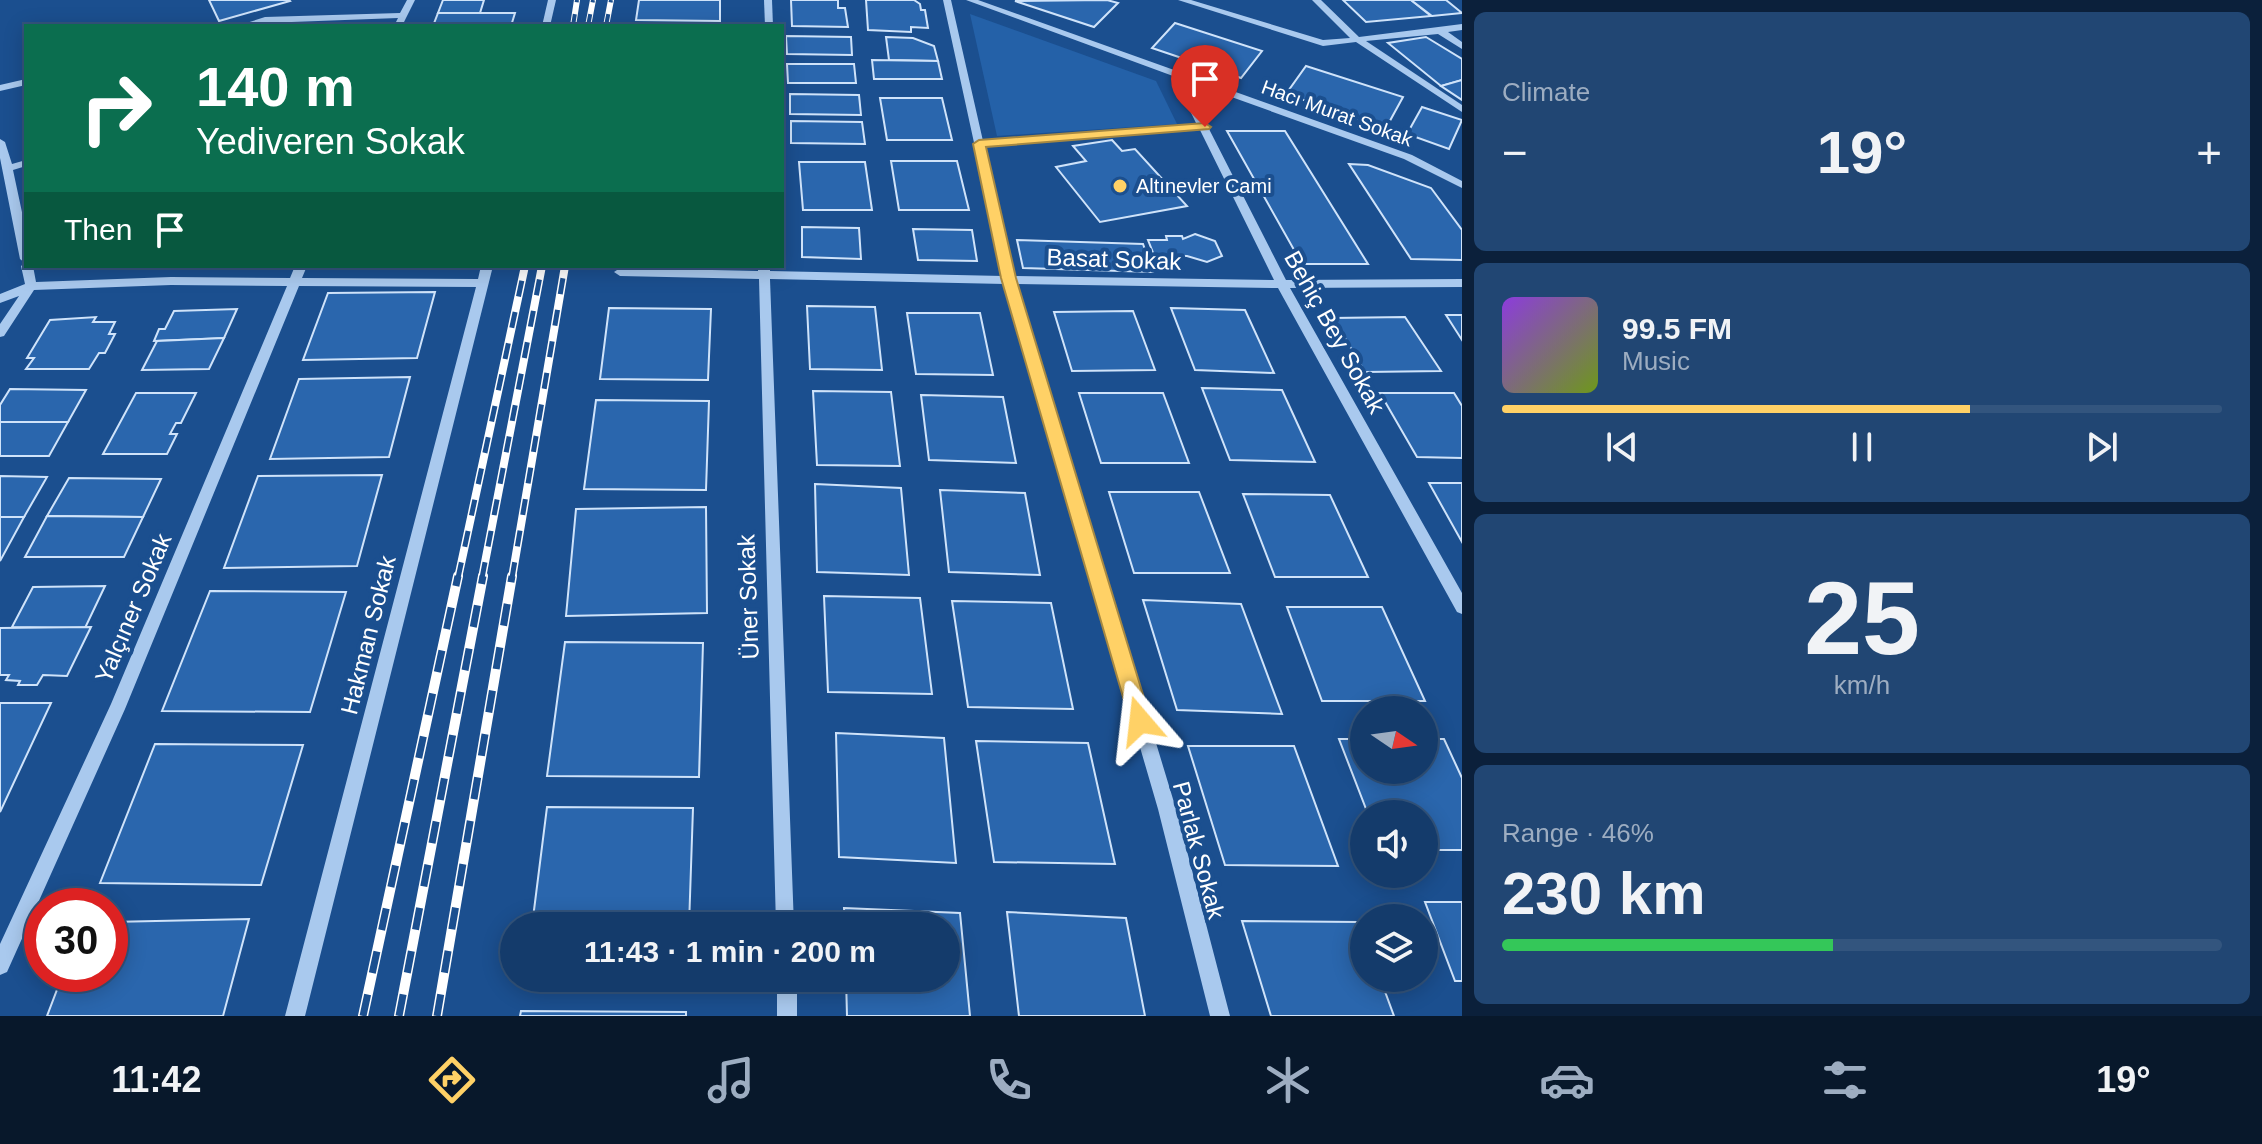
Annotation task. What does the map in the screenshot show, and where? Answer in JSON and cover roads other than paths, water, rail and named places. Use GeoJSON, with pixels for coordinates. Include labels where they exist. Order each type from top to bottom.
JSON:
{"type":"FeatureCollection","features":[{"type":"Feature","properties":{"kind":"street"},"geometry":{"type":"LineString","coordinates":[[399,24],[411,0]]}},
{"type":"Feature","properties":{"kind":"street"},"geometry":{"type":"LineString","coordinates":[[546,24],[552,0]]}},
{"type":"Feature","properties":{"kind":"street"},"geometry":{"type":"LineString","coordinates":[[768,0],[769,24]]}},
{"type":"Feature","properties":{"kind":"street","name":"Parlak Sokak"},"geometry":{"type":"LineString","coordinates":[[947,0],[1009,278],[1167,809],[1220,1016]]}},
{"type":"Feature","properties":{"kind":"street","name":"Hacı Murat Sokak"},"geometry":{"type":"LineString","coordinates":[[970,0],[1408,157],[1462,185]]}},
{"type":"Feature","properties":{"kind":"street"},"geometry":{"type":"LineString","coordinates":[[1182,0],[1323,43],[1462,27]]}},
{"type":"Feature","properties":{"kind":"street"},"geometry":{"type":"LineString","coordinates":[[1316,0],[1355,38],[1462,109]]}},
{"type":"Feature","properties":{"kind":"street"},"geometry":{"type":"LineString","coordinates":[[249,24],[265,20],[403,15]]}},
{"type":"Feature","properties":{"kind":"street"},"geometry":{"type":"LineString","coordinates":[[1440,31],[1462,46]]}},
{"type":"Feature","properties":{"kind":"street","name":"Behiç Bey Sokak"},"geometry":{"type":"LineString","coordinates":[[1176,73],[1281,282],[1462,607]]}},
{"type":"Feature","properties":{"kind":"street"},"geometry":{"type":"LineString","coordinates":[[0,88],[24,82]]}},
{"type":"Feature","properties":{"kind":"street"},"geometry":{"type":"LineString","coordinates":[[979,144],[1205,127]]}},
{"type":"Feature","properties":{"kind":"street"},"geometry":{"type":"LineString","coordinates":[[0,142],[24,249]]}},
{"type":"Feature","properties":{"kind":"street"},"geometry":{"type":"LineString","coordinates":[[8,168],[24,164]]}},
{"type":"Feature","properties":{"kind":"street"},"geometry":{"type":"LineString","coordinates":[[0,333],[31,286],[27,268]]}},
{"type":"Feature","properties":{"kind":"street","name":"Yalçıner Sokak"},"geometry":{"type":"LineString","coordinates":[[0,965],[117,709],[300,268]]}},
{"type":"Feature","properties":{"kind":"street","name":"Hakman Sokak"},"geometry":{"type":"LineString","coordinates":[[295,1016],[487,268]]}},
{"type":"Feature","properties":{"kind":"street","name":"Basat Sokak"},"geometry":{"type":"LineString","coordinates":[[620,272],[764,270],[1216,284],[1462,283]]}},
{"type":"Feature","properties":{"kind":"street","name":"Üner Sokak"},"geometry":{"type":"LineString","coordinates":[[764,270],[785,912]]}},
{"type":"Feature","properties":{"kind":"street"},"geometry":{"type":"LineString","coordinates":[[0,299],[31,286],[171,281],[483,283]]}},
{"type":"Feature","properties":{"kind":"street"},"geometry":{"type":"LineString","coordinates":[[787,992],[787,1016]]}},
{"type":"Feature","properties":{"kind":"railway"},"geometry":{"type":"LineString","coordinates":[[573,24],[577,0]]}},
{"type":"Feature","properties":{"kind":"railway"},"geometry":{"type":"LineString","coordinates":[[588,24],[593,0]]}},
{"type":"Feature","properties":{"kind":"railway"},"geometry":{"type":"LineString","coordinates":[[606,24],[611,0]]}},
{"type":"Feature","properties":{"kind":"railway"},"geometry":{"type":"LineString","coordinates":[[458,578],[525,268]]}},
{"type":"Feature","properties":{"kind":"railway"},"geometry":{"type":"LineString","coordinates":[[482,578],[542,268]]}},
{"type":"Feature","properties":{"kind":"railway"},"geometry":{"type":"LineString","coordinates":[[512,578],[565,268]]}},
{"type":"Feature","properties":{"kind":"railway"},"geometry":{"type":"LineString","coordinates":[[363,1016],[458,576]]}},
{"type":"Feature","properties":{"kind":"railway"},"geometry":{"type":"LineString","coordinates":[[399,1016],[483,576]]}},
{"type":"Feature","properties":{"kind":"railway"},"geometry":{"type":"LineString","coordinates":[[437,1016],[512,576]]}},
{"type":"Feature","properties":{"kind":"place","name":"Altınevler Cami"},"geometry":{"type":"Point","coordinates":[1120,186]}}]}
